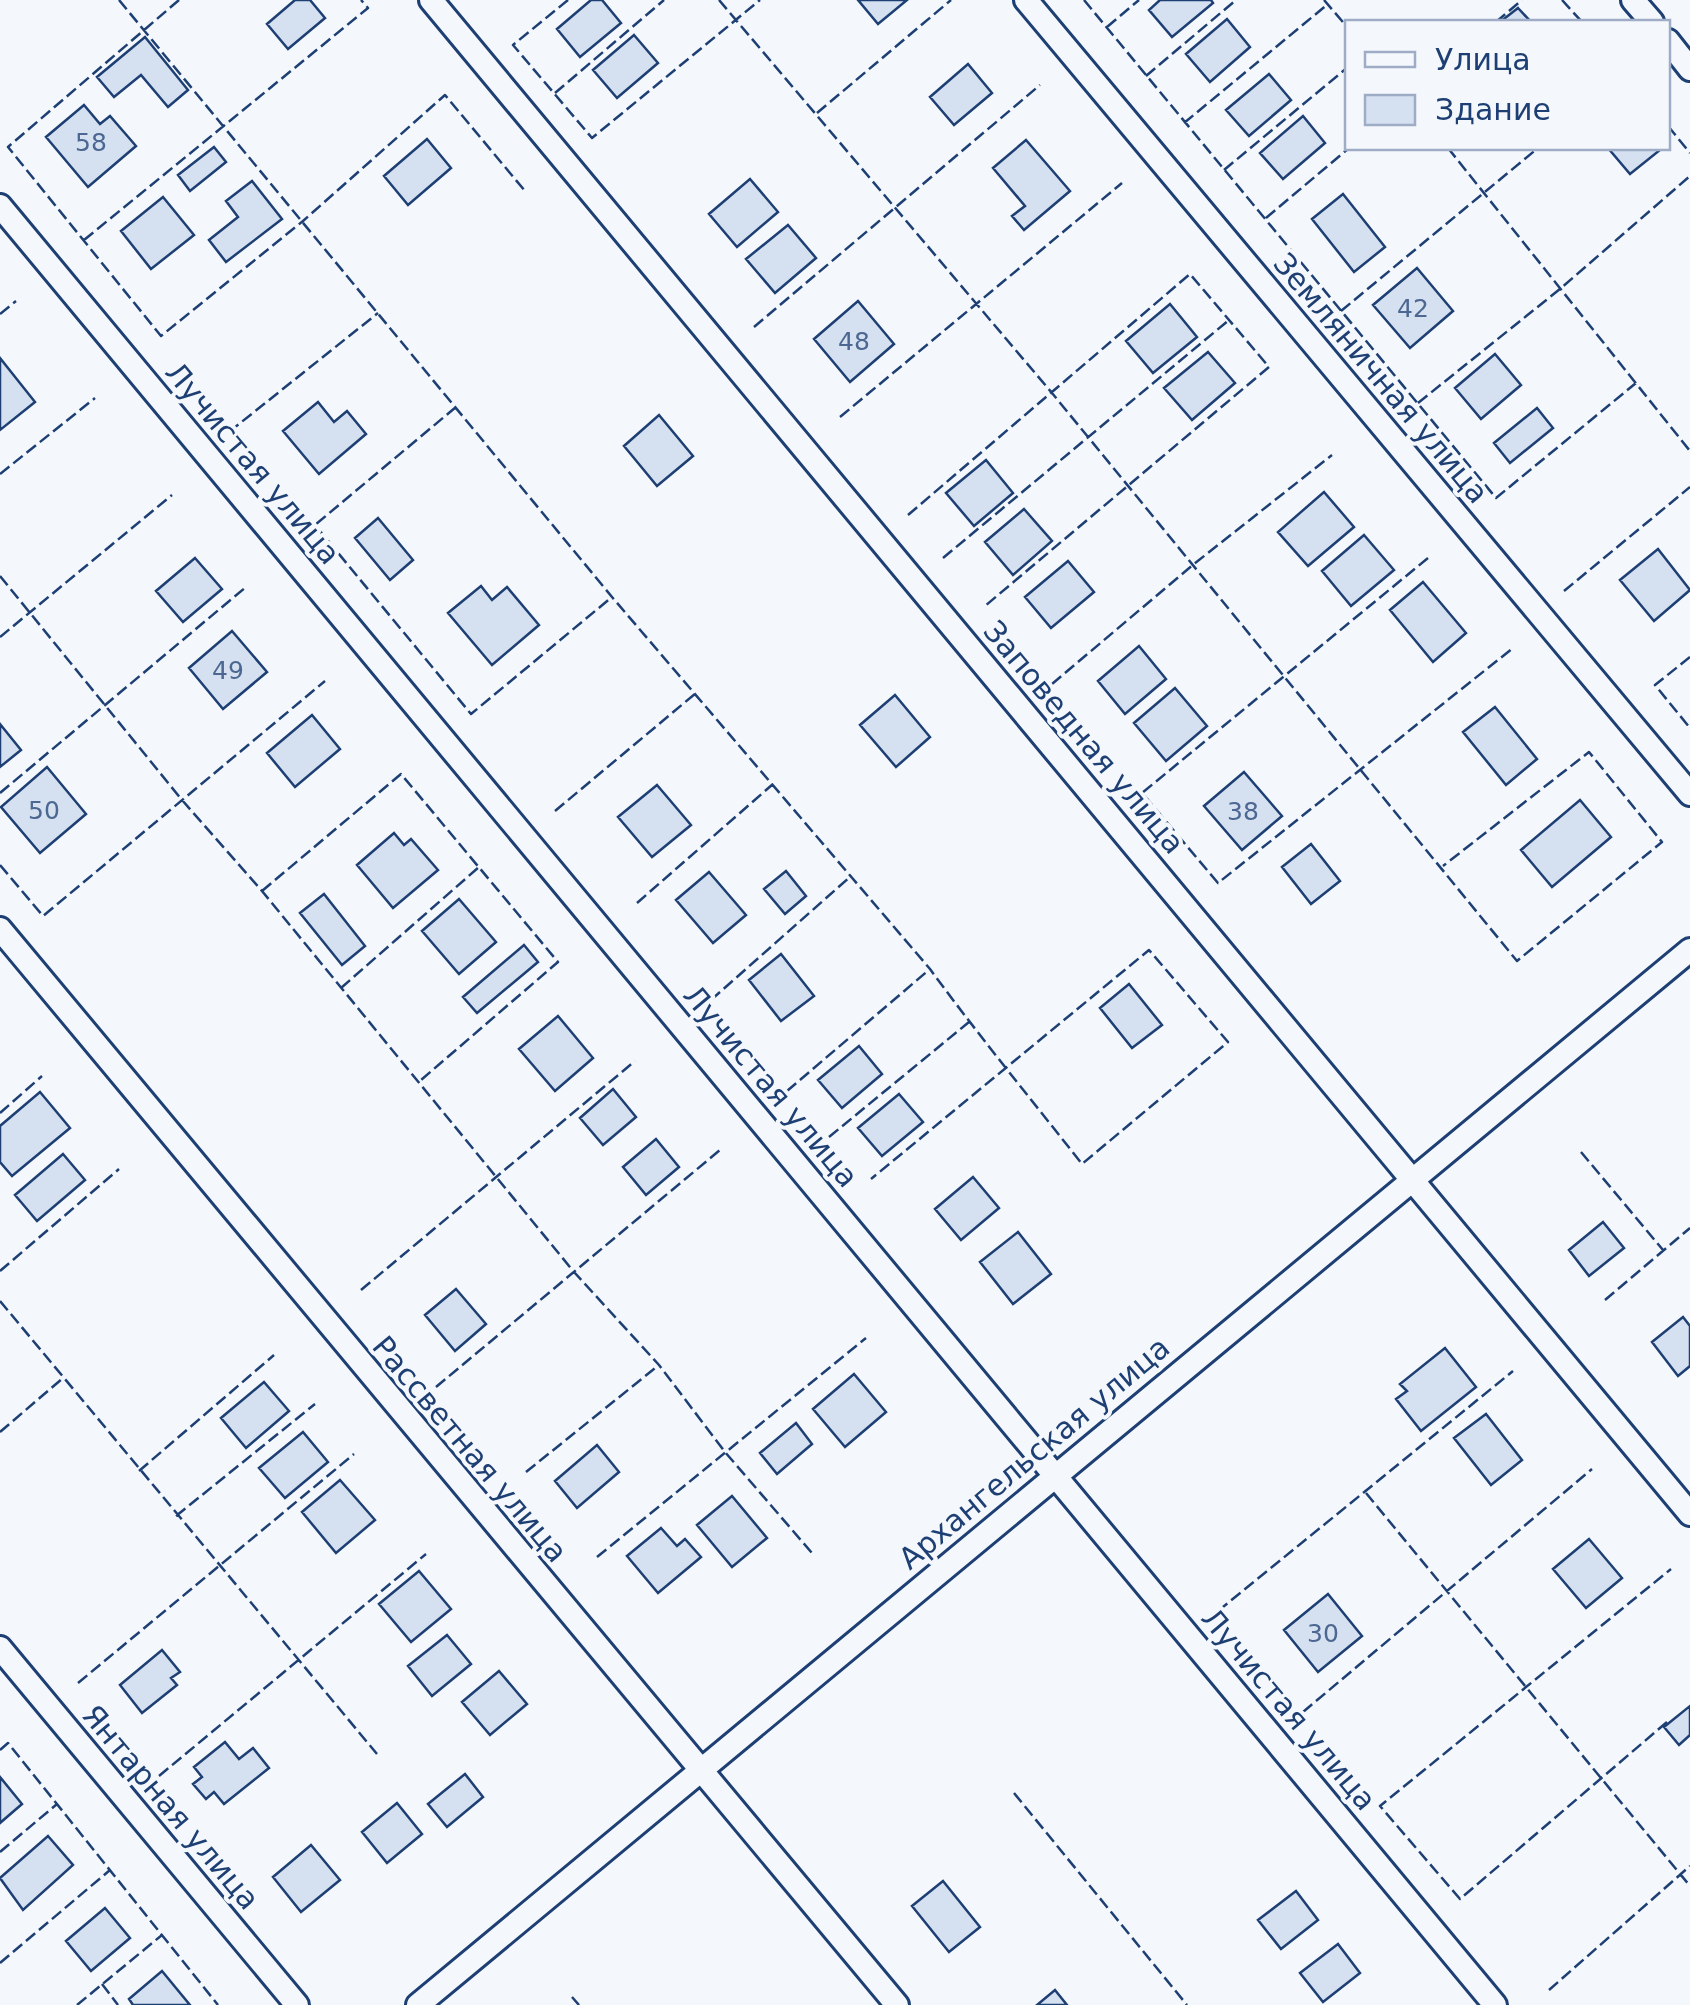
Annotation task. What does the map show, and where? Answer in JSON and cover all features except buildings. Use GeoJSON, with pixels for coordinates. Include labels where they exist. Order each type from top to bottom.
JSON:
{"type":"FeatureCollection","features":[{"type":"Feature","properties":{"kind":"street","name":"Заповедная улица"},"geometry":{"type":"LineString","coordinates":[[431,0],[1690,1514]]}},
{"type":"Feature","properties":{"kind":"street","name":"Земляничная улица"},"geometry":{"type":"LineString","coordinates":[[1026,0],[1690,794]]}},
{"type":"Feature","properties":{"kind":"street"},"geometry":{"type":"LineString","coordinates":[[1633,0],[1650,20]]}},
{"type":"Feature","properties":{"kind":"street"},"geometry":{"type":"LineString","coordinates":[[1670,44],[1690,68]]}},
{"type":"Feature","properties":{"kind":"street","name":"Лучистая улица"},"geometry":{"type":"LineString","coordinates":[[0,206],[1495,2005]]}},
{"type":"Feature","properties":{"kind":"street","name":"Рассветная улица"},"geometry":{"type":"LineString","coordinates":[[0,929],[896,2005]]}},
{"type":"Feature","properties":{"kind":"street","name":"Архангельская улица"},"geometry":{"type":"LineString","coordinates":[[418,2005],[1690,950]]}},
{"type":"Feature","properties":{"kind":"street","name":"Янтарная улица"},"geometry":{"type":"LineString","coordinates":[[0,1648],[297,2005]]}},
{"type":"Feature","properties":{"kind":"fence"},"geometry":{"type":"LineString","coordinates":[[119,0],[612,597],[930,969],[986,1043],[1005,1067],[1024,1091],[1082,1164],[1228,1042],[1149,950],[871,1179]]}},
{"type":"Feature","properties":{"kind":"fence"},"geometry":{"type":"LineString","coordinates":[[179,0],[8,147],[161,336],[303,221],[445,95],[525,191]]}},
{"type":"Feature","properties":{"kind":"fence"},"geometry":{"type":"LineString","coordinates":[[84,240],[368,8],[361,0]]}},
{"type":"Feature","properties":{"kind":"fence"},"geometry":{"type":"LineString","coordinates":[[568,0],[513,45],[592,138],[760,0]]}},
{"type":"Feature","properties":{"kind":"fence"},"geometry":{"type":"LineString","coordinates":[[555,93],[664,0]]}},
{"type":"Feature","properties":{"kind":"fence"},"geometry":{"type":"LineString","coordinates":[[719,0],[1052,393],[1517,961],[1662,842],[1589,752],[1443,866]]}},
{"type":"Feature","properties":{"kind":"fence"},"geometry":{"type":"LineString","coordinates":[[817,113],[951,0]]}},
{"type":"Feature","properties":{"kind":"fence"},"geometry":{"type":"LineString","coordinates":[[1084,0],[1496,498],[1636,383]]}},
{"type":"Feature","properties":{"kind":"fence"},"geometry":{"type":"LineString","coordinates":[[1107,27],[1139,0]]}},
{"type":"Feature","properties":{"kind":"fence"},"geometry":{"type":"LineString","coordinates":[[1146,76],[1236,0]]}},
{"type":"Feature","properties":{"kind":"fence"},"geometry":{"type":"LineString","coordinates":[[1324,0],[1345,24]]}},
{"type":"Feature","properties":{"kind":"fence"},"geometry":{"type":"LineString","coordinates":[[1498,20],[1522,0]]}},
{"type":"Feature","properties":{"kind":"fence"},"geometry":{"type":"LineString","coordinates":[[1562,0],[1580,20]]}},
{"type":"Feature","properties":{"kind":"fence"},"geometry":{"type":"LineString","coordinates":[[1184,123],[1328,4]]}},
{"type":"Feature","properties":{"kind":"fence"},"geometry":{"type":"LineString","coordinates":[[1224,170],[1345,69]]}},
{"type":"Feature","properties":{"kind":"fence"},"geometry":{"type":"LineString","coordinates":[[754,327],[1040,85]]}},
{"type":"Feature","properties":{"kind":"fence"},"geometry":{"type":"LineString","coordinates":[[1670,128],[1690,153]]}},
{"type":"Feature","properties":{"kind":"fence"},"geometry":{"type":"LineString","coordinates":[[1266,218],[1347,150]]}},
{"type":"Feature","properties":{"kind":"fence"},"geometry":{"type":"LineString","coordinates":[[1450,150],[1690,451]]}},
{"type":"Feature","properties":{"kind":"fence"},"geometry":{"type":"LineString","coordinates":[[1341,311],[1536,150]]}},
{"type":"Feature","properties":{"kind":"fence"},"geometry":{"type":"LineString","coordinates":[[1418,403],[1560,289],[1690,176]]}},
{"type":"Feature","properties":{"kind":"fence"},"geometry":{"type":"LineString","coordinates":[[840,417],[1122,183]]}},
{"type":"Feature","properties":{"kind":"fence"},"geometry":{"type":"LineString","coordinates":[[908,515],[1190,274],[1269,367],[985,606]]}},
{"type":"Feature","properties":{"kind":"fence"},"geometry":{"type":"LineString","coordinates":[[0,314],[16,301]]}},
{"type":"Feature","properties":{"kind":"fence"},"geometry":{"type":"LineString","coordinates":[[229,432],[378,313]]}},
{"type":"Feature","properties":{"kind":"fence"},"geometry":{"type":"LineString","coordinates":[[943,558],[1229,320]]}},
{"type":"Feature","properties":{"kind":"fence"},"geometry":{"type":"LineString","coordinates":[[0,474],[95,398]]}},
{"type":"Feature","properties":{"kind":"fence"},"geometry":{"type":"LineString","coordinates":[[456,407],[315,525],[471,714],[612,597]]}},
{"type":"Feature","properties":{"kind":"fence"},"geometry":{"type":"LineString","coordinates":[[1052,684],[1332,455]]}},
{"type":"Feature","properties":{"kind":"fence"},"geometry":{"type":"LineString","coordinates":[[1564,591],[1690,487]]}},
{"type":"Feature","properties":{"kind":"fence"},"geometry":{"type":"LineString","coordinates":[[0,637],[172,495]]}},
{"type":"Feature","properties":{"kind":"fence"},"geometry":{"type":"LineString","coordinates":[[1428,558],[1142,793],[1218,883],[1513,648]]}},
{"type":"Feature","properties":{"kind":"fence"},"geometry":{"type":"LineString","coordinates":[[0,576],[574,1272],[659,1365],[725,1452],[812,1553]]}},
{"type":"Feature","properties":{"kind":"fence"},"geometry":{"type":"LineString","coordinates":[[0,793],[246,587]]}},
{"type":"Feature","properties":{"kind":"fence"},"geometry":{"type":"LineString","coordinates":[[1690,657],[1655,685],[1690,728]]}},
{"type":"Feature","properties":{"kind":"fence"},"geometry":{"type":"LineString","coordinates":[[0,865],[43,916],[325,681]]}},
{"type":"Feature","properties":{"kind":"fence"},"geometry":{"type":"LineString","coordinates":[[555,811],[696,693]]}},
{"type":"Feature","properties":{"kind":"fence"},"geometry":{"type":"LineString","coordinates":[[262,891],[401,774],[558,962],[421,1080]]}},
{"type":"Feature","properties":{"kind":"fence"},"geometry":{"type":"LineString","coordinates":[[637,903],[773,784]]}},
{"type":"Feature","properties":{"kind":"fence"},"geometry":{"type":"LineString","coordinates":[[341,988],[479,867]]}},
{"type":"Feature","properties":{"kind":"fence"},"geometry":{"type":"LineString","coordinates":[[711,1000],[851,876]]}},
{"type":"Feature","properties":{"kind":"fence"},"geometry":{"type":"LineString","coordinates":[[787,1091],[930,969]]}},
{"type":"Feature","properties":{"kind":"fence"},"geometry":{"type":"LineString","coordinates":[[829,1137],[969,1022]]}},
{"type":"Feature","properties":{"kind":"fence"},"geometry":{"type":"LineString","coordinates":[[361,1290],[635,1061]]}},
{"type":"Feature","properties":{"kind":"fence"},"geometry":{"type":"LineString","coordinates":[[0,1113],[42,1076]]}},
{"type":"Feature","properties":{"kind":"fence"},"geometry":{"type":"LineString","coordinates":[[436,1387],[720,1150]]}},
{"type":"Feature","properties":{"kind":"fence"},"geometry":{"type":"LineString","coordinates":[[1581,1152],[1663,1250]]}},
{"type":"Feature","properties":{"kind":"fence"},"geometry":{"type":"LineString","coordinates":[[0,1271],[119,1169]]}},
{"type":"Feature","properties":{"kind":"fence"},"geometry":{"type":"LineString","coordinates":[[1605,1300],[1690,1228]]}},
{"type":"Feature","properties":{"kind":"fence"},"geometry":{"type":"LineString","coordinates":[[0,1301],[377,1754]]}},
{"type":"Feature","properties":{"kind":"fence"},"geometry":{"type":"LineString","coordinates":[[597,1557],[866,1338]]}},
{"type":"Feature","properties":{"kind":"fence"},"geometry":{"type":"LineString","coordinates":[[139,1471],[274,1355]]}},
{"type":"Feature","properties":{"kind":"fence"},"geometry":{"type":"LineString","coordinates":[[526,1472],[659,1365]]}},
{"type":"Feature","properties":{"kind":"fence"},"geometry":{"type":"LineString","coordinates":[[1218,1611],[1513,1371]]}},
{"type":"Feature","properties":{"kind":"fence"},"geometry":{"type":"LineString","coordinates":[[0,1432],[63,1378]]}},
{"type":"Feature","properties":{"kind":"fence"},"geometry":{"type":"LineString","coordinates":[[176,1516],[315,1404]]}},
{"type":"Feature","properties":{"kind":"fence"},"geometry":{"type":"LineString","coordinates":[[78,1683],[354,1454]]}},
{"type":"Feature","properties":{"kind":"fence"},"geometry":{"type":"LineString","coordinates":[[1303,1712],[1592,1469]]}},
{"type":"Feature","properties":{"kind":"fence"},"geometry":{"type":"LineString","coordinates":[[1366,1493],[1690,1886]]}},
{"type":"Feature","properties":{"kind":"fence"},"geometry":{"type":"LineString","coordinates":[[159,1776],[426,1554]]}},
{"type":"Feature","properties":{"kind":"fence"},"geometry":{"type":"LineString","coordinates":[[1667,1722],[1460,1899],[1380,1806],[1671,1569]]}},
{"type":"Feature","properties":{"kind":"fence"},"geometry":{"type":"LineString","coordinates":[[0,1750],[8,1743],[218,2005]]}},
{"type":"Feature","properties":{"kind":"fence"},"geometry":{"type":"LineString","coordinates":[[1014,1793],[1187,2005]]}},
{"type":"Feature","properties":{"kind":"fence"},"geometry":{"type":"LineString","coordinates":[[0,1852],[57,1804]]}},
{"type":"Feature","properties":{"kind":"fence"},"geometry":{"type":"LineString","coordinates":[[1549,1990],[1690,1866]]}},
{"type":"Feature","properties":{"kind":"fence"},"geometry":{"type":"LineString","coordinates":[[0,1963],[110,1870]]}},
{"type":"Feature","properties":{"kind":"fence"},"geometry":{"type":"LineString","coordinates":[[77,2005],[162,1935]]}},
{"type":"Feature","properties":{"kind":"fence"},"geometry":{"type":"LineString","coordinates":[[102,1984],[118,2005]]}},
{"type":"Feature","properties":{"kind":"fence"},"geometry":{"type":"LineString","coordinates":[[572,1997],[579,2005]]}}]}
